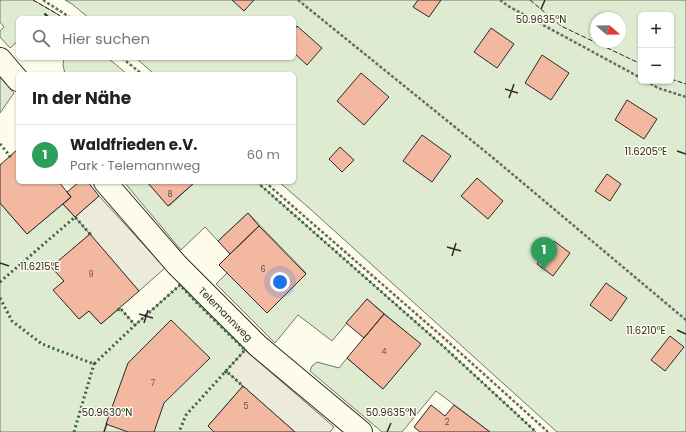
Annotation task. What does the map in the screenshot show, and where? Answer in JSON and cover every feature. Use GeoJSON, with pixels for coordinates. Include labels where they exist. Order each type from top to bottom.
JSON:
{"type":"FeatureCollection","features":[{"type":"Feature","properties":{"kind":"street"},"geometry":{"type":"LineString","coordinates":[[0,59],[16,78]]}},
{"type":"Feature","properties":{"kind":"street","name":"Telemannweg"},"geometry":{"type":"LineString","coordinates":[[107,184],[177,265],[258,346],[361,432]]}},
{"type":"Feature","properties":{"kind":"path"},"geometry":{"type":"LineString","coordinates":[[43,0],[68,16]]}},
{"type":"Feature","properties":{"kind":"path"},"geometry":{"type":"LineString","coordinates":[[298,0],[492,157],[686,320]]}},
{"type":"Feature","properties":{"kind":"path"},"geometry":{"type":"LineString","coordinates":[[500,0],[508,6],[638,76]]}},
{"type":"Feature","properties":{"kind":"path"},"geometry":{"type":"LineString","coordinates":[[124,60],[140,72]]}},
{"type":"Feature","properties":{"kind":"path"},"geometry":{"type":"LineString","coordinates":[[651,84],[658,88],[686,97]]}},
{"type":"Feature","properties":{"kind":"path"},"geometry":{"type":"LineString","coordinates":[[267,184],[445,339],[548,432]]}},
{"type":"Feature","properties":{"kind":"green space"},"geometry":{"type":"Polygon","coordinates":[[[0,0],[33,0],[60,16],[16,16],[16,43],[10,48],[0,37],[0,31],[4,27],[0,22],[0,0]]]}},
{"type":"Feature","properties":{"kind":"green space"},"geometry":{"type":"Polygon","coordinates":[[[65,0],[686,0],[686,432],[557,432],[281,184],[296,184],[296,72],[152,72],[138,60],[296,60],[296,16],[87,16],[65,0]]]}},
{"type":"Feature","properties":{"kind":"green space"},"geometry":{"type":"Polygon","coordinates":[[[64,60],[110,60],[125,72],[65,72],[64,60]]]}},
{"type":"Feature","properties":{"kind":"green space"},"geometry":{"type":"Polygon","coordinates":[[[0,77],[14,93],[0,113],[0,77]]]}},
{"type":"Feature","properties":{"kind":"green space"},"geometry":{"type":"Polygon","coordinates":[[[126,184],[149,184],[169,206],[193,184],[259,184],[444,347],[536,432],[490,432],[436,391],[402,432],[382,432],[310,371],[312,366],[317,362],[339,368],[347,358],[383,389],[420,344],[367,299],[332,341],[298,315],[275,343],[216,284],[227,273],[267,313],[306,273],[248,213],[218,241],[205,227],[181,250],[126,184]]]}},
{"type":"Feature","properties":{"kind":"green space"},"geometry":{"type":"Polygon","coordinates":[[[0,203],[27,234],[63,204],[90,234],[52,267],[64,281],[54,290],[79,319],[89,311],[101,324],[120,308],[135,325],[180,285],[245,350],[227,371],[243,386],[208,426],[214,432],[0,432],[0,203]]]}},
{"type":"Feature","properties":{"kind":"shaded area"},"geometry":{"type":"Polygon","coordinates":[[[99,196],[165,268],[139,291],[75,217],[99,196]]]}},
{"type":"Feature","properties":{"kind":"shaded area"},"geometry":{"type":"Polygon","coordinates":[[[245,350],[334,427],[330,432],[295,432],[226,371],[245,350]]]}},
{"type":"Feature","properties":{"kind":"building"},"geometry":{"type":"Polygon","coordinates":[[[232,0],[254,0],[244,11],[232,0]]]}},
{"type":"Feature","properties":{"kind":"building"},"geometry":{"type":"Polygon","coordinates":[[[418,0],[441,0],[429,17],[413,7],[418,0]]]}},
{"type":"Feature","properties":{"kind":"building"},"geometry":{"type":"Polygon","coordinates":[[[297,26],[322,48],[307,65],[296,55],[297,26]]]}},
{"type":"Feature","properties":{"kind":"building"},"geometry":{"type":"Polygon","coordinates":[[[491,28],[514,44],[497,68],[474,52],[491,28]]]}},
{"type":"Feature","properties":{"kind":"building"},"geometry":{"type":"Polygon","coordinates":[[[542,55],[569,73],[551,100],[525,83],[542,55]]]}},
{"type":"Feature","properties":{"kind":"building"},"geometry":{"type":"Polygon","coordinates":[[[361,73],[389,97],[364,125],[337,101],[361,73]]]}},
{"type":"Feature","properties":{"kind":"building"},"geometry":{"type":"Polygon","coordinates":[[[627,100],[657,119],[644,139],[615,120],[627,100]]]}},
{"type":"Feature","properties":{"kind":"building"},"geometry":{"type":"Polygon","coordinates":[[[422,135],[451,156],[432,182],[403,161],[422,135]]]}},
{"type":"Feature","properties":{"kind":"building"},"geometry":{"type":"Polygon","coordinates":[[[340,147],[354,160],[342,172],[329,159],[340,147]]]}},
{"type":"Feature","properties":{"kind":"building"},"geometry":{"type":"Polygon","coordinates":[[[16,151],[16,184],[61,184],[71,197],[27,234],[0,203],[0,165],[16,151]]]}},
{"type":"Feature","properties":{"kind":"building"},"geometry":{"type":"Polygon","coordinates":[[[607,174],[621,184],[610,201],[595,191],[607,174]]]}},
{"type":"Feature","properties":{"kind":"building"},"geometry":{"type":"Polygon","coordinates":[[[477,178],[503,201],[488,219],[461,196],[477,178]]]}},
{"type":"Feature","properties":{"kind":"building"},"geometry":{"type":"Polygon","coordinates":[[[77,184],[90,184],[99,196],[75,217],[63,204],[71,197],[67,192],[77,184]]]}},
{"type":"Feature","properties":{"kind":"building"},"geometry":{"type":"Polygon","coordinates":[[[149,184],[193,184],[168,206],[149,184]]]}},
{"type":"Feature","properties":{"kind":"building"},"geometry":{"type":"Polygon","coordinates":[[[248,213],[259,226],[230,254],[218,241],[248,213]]]}},
{"type":"Feature","properties":{"kind":"building"},"geometry":{"type":"Polygon","coordinates":[[[259,226],[306,274],[267,313],[219,265],[259,226]]]}},
{"type":"Feature","properties":{"kind":"building"},"geometry":{"type":"Polygon","coordinates":[[[90,234],[139,291],[101,324],[89,311],[79,319],[53,290],[64,281],[51,267],[90,234]]]}},
{"type":"Feature","properties":{"kind":"building"},"geometry":{"type":"Polygon","coordinates":[[[554,241],[570,253],[553,276],[537,264],[554,241]]]}},
{"type":"Feature","properties":{"kind":"building"},"geometry":{"type":"Polygon","coordinates":[[[606,283],[627,298],[611,321],[590,305],[606,283]]]}},
{"type":"Feature","properties":{"kind":"building"},"geometry":{"type":"Polygon","coordinates":[[[367,299],[384,314],[364,338],[346,323],[367,299]]]}},
{"type":"Feature","properties":{"kind":"building"},"geometry":{"type":"Polygon","coordinates":[[[384,314],[421,344],[383,389],[347,358],[384,314]]]}},
{"type":"Feature","properties":{"kind":"building"},"geometry":{"type":"Polygon","coordinates":[[[171,320],[210,358],[164,403],[154,432],[128,432],[106,424],[128,363],[171,320]]]}},
{"type":"Feature","properties":{"kind":"building"},"geometry":{"type":"Polygon","coordinates":[[[670,336],[684,347],[665,371],[651,360],[670,336]]]}},
{"type":"Feature","properties":{"kind":"building"},"geometry":{"type":"Polygon","coordinates":[[[243,386],[295,432],[214,432],[208,426],[243,386]]]}},
{"type":"Feature","properties":{"kind":"building"},"geometry":{"type":"Polygon","coordinates":[[[431,405],[445,416],[454,405],[490,432],[420,432],[414,427],[431,405]]]}},
{"type":"Feature","properties":{"kind":"hedge"},"geometry":{"type":"LineString","coordinates":[[0,144],[10,156],[9,157]]}},
{"type":"Feature","properties":{"kind":"hedge"},"geometry":{"type":"LineString","coordinates":[[259,184],[444,347],[536,432]]}},
{"type":"Feature","properties":{"kind":"hedge"},"geometry":{"type":"LineString","coordinates":[[0,282],[75,217],[90,234],[88,235]]}},
{"type":"Feature","properties":{"kind":"hedge"},"geometry":{"type":"LineString","coordinates":[[134,326],[180,285],[245,350],[186,415],[179,432]]}},
{"type":"Feature","properties":{"kind":"hedge"},"geometry":{"type":"LineString","coordinates":[[0,298],[12,321],[42,344],[94,364],[135,325],[120,308],[117,311]]}},
{"type":"Feature","properties":{"kind":"hedge"},"geometry":{"type":"LineString","coordinates":[[74,432],[94,364],[96,363]]}},
{"type":"Feature","properties":{"kind":"hedge"},"geometry":{"type":"LineString","coordinates":[[225,373],[226,371],[243,386],[242,387]]}},
{"type":"Feature","properties":{"kind":"fence"},"geometry":{"type":"LineString","coordinates":[[33,0],[60,16]]}},
{"type":"Feature","properties":{"kind":"fence"},"geometry":{"type":"LineString","coordinates":[[530,0],[561,26],[638,63]]}},
{"type":"Feature","properties":{"kind":"fence"},"geometry":{"type":"LineString","coordinates":[[674,80],[686,84]]}},
{"type":"Feature","properties":{"kind":"place","name":"Waldfrieden e.V."},"geometry":{"type":"Point","coordinates":[544,270]}}]}
